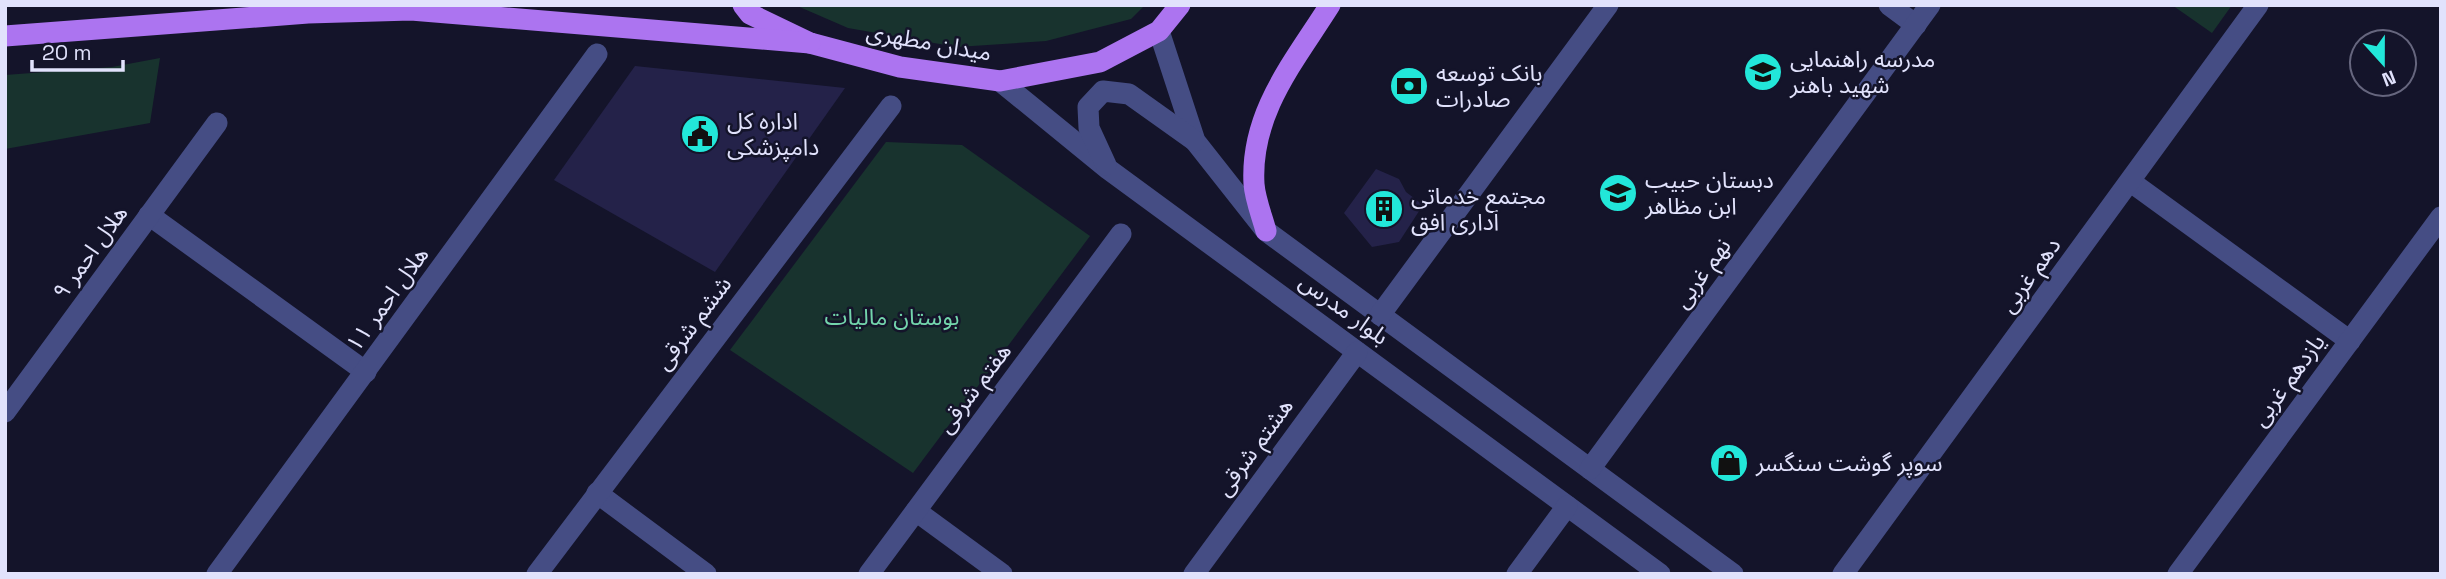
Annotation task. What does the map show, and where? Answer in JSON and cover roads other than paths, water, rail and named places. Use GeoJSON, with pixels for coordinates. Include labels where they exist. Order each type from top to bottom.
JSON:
{"type":"FeatureCollection","features":[{"type":"Feature","properties":{"kind":"main road"},"geometry":{"type":"LineString","coordinates":[[515,19],[533,12],[539,5]]}},
{"type":"Feature","properties":{"kind":"main road","name":"میدان مطهری"},"geometry":{"type":"LineString","coordinates":[[743,5],[750,13],[810,43],[900,67],[1000,81],[1100,62],[1159,31],[1180,5]]}},
{"type":"Feature","properties":{"kind":"main road"},"geometry":{"type":"LineString","coordinates":[[1266,231],[1254,186],[1256,139],[1272,96],[1330,5]]}},
{"type":"Feature","properties":{"kind":"main road"},"geometry":{"type":"LineString","coordinates":[[5,36],[308,13],[411,10],[810,43]]}},
{"type":"Feature","properties":{"kind":"street"},"geometry":{"type":"LineString","coordinates":[[1380,315],[1608,5]]}},
{"type":"Feature","properties":{"kind":"street"},"geometry":{"type":"LineString","coordinates":[[1889,5],[1916,25]]}},
{"type":"Feature","properties":{"kind":"street","name":"نهم غربی"},"geometry":{"type":"LineString","coordinates":[[1590,470],[1930,5]]}},
{"type":"Feature","properties":{"kind":"street","name":"دهم غربی"},"geometry":{"type":"LineString","coordinates":[[1843,574],[2258,5]]}},
{"type":"Feature","properties":{"kind":"street","name":"بلوار مدرس"},"geometry":{"type":"LineString","coordinates":[[1159,31],[1195,141],[1266,231],[1732,574]]}},
{"type":"Feature","properties":{"kind":"street","name":"هلال احمر ۱۱"},"geometry":{"type":"LineString","coordinates":[[217,574],[597,54]]}},
{"type":"Feature","properties":{"kind":"street","name":"بلوار مدرس"},"geometry":{"type":"LineString","coordinates":[[1000,81],[1108,169],[1660,574]]}},
{"type":"Feature","properties":{"kind":"street"},"geometry":{"type":"LineString","coordinates":[[1108,169],[1089,128],[1088,107],[1103,91],[1129,94],[1195,141]]}},
{"type":"Feature","properties":{"kind":"street","name":"ششم شرقی"},"geometry":{"type":"LineString","coordinates":[[537,574],[891,106]]}},
{"type":"Feature","properties":{"kind":"street","name":"هلال احمر ۹"},"geometry":{"type":"LineString","coordinates":[[5,412],[217,123]]}},
{"type":"Feature","properties":{"kind":"street"},"geometry":{"type":"LineString","coordinates":[[2131,182],[2350,341]]}},
{"type":"Feature","properties":{"kind":"street"},"geometry":{"type":"LineString","coordinates":[[149,215],[366,372]]}},
{"type":"Feature","properties":{"kind":"street","name":"یازدهم غربی"},"geometry":{"type":"LineString","coordinates":[[2178,574],[2441,218]]}},
{"type":"Feature","properties":{"kind":"street","name":"هفتم شرقی"},"geometry":{"type":"LineString","coordinates":[[869,574],[1121,234]]}},
{"type":"Feature","properties":{"kind":"street","name":"هشتم شرقی"},"geometry":{"type":"LineString","coordinates":[[1194,574],[1357,352]]}},
{"type":"Feature","properties":{"kind":"street"},"geometry":{"type":"LineString","coordinates":[[597,494],[706,574]]}},
{"type":"Feature","properties":{"kind":"street"},"geometry":{"type":"LineString","coordinates":[[1517,574],[1567,506]]}},
{"type":"Feature","properties":{"kind":"street"},"geometry":{"type":"LineString","coordinates":[[916,510],[1002,574]]}},
{"type":"Feature","properties":{"kind":"place","name":"مدرسه راهنمایی شهید باهنر"},"geometry":{"type":"Point","coordinates":[1763,72]}},
{"type":"Feature","properties":{"kind":"place","name":"بانک توسعه صادرات"},"geometry":{"type":"Point","coordinates":[1409,86]}},
{"type":"Feature","properties":{"kind":"place","name":"اداره کل دامپزشکی"},"geometry":{"type":"Point","coordinates":[700,134]}},
{"type":"Feature","properties":{"kind":"place","name":"دبستان حبیب ابن مظاهر"},"geometry":{"type":"Point","coordinates":[1618,193]}},
{"type":"Feature","properties":{"kind":"place","name":"مجتمع خدماتی اداری افق"},"geometry":{"type":"Point","coordinates":[1384,209]}},
{"type":"Feature","properties":{"kind":"place","name":"سوپر گوشت سنگسر"},"geometry":{"type":"Point","coordinates":[1729,463]}},
{"type":"Feature","properties":{"kind":"park label","name":"بوستان مالیات"},"geometry":{"type":"Point","coordinates":[892,317]}}]}
